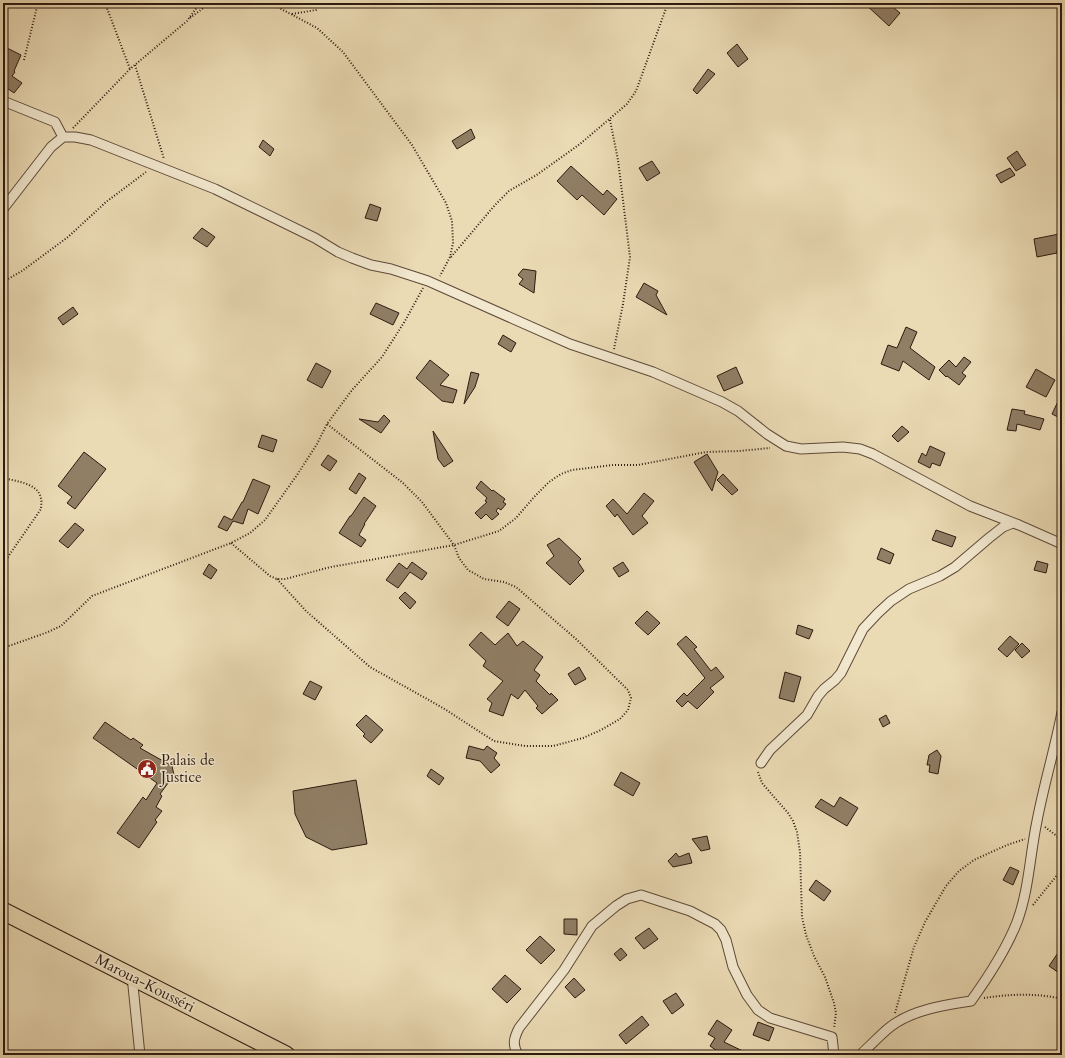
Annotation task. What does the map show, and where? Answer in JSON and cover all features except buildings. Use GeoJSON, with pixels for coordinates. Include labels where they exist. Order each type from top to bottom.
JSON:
{"type":"FeatureCollection","features":[{"type":"Feature","properties":{"kind":"highway","name":"Maroua-Kousséri"},"geometry":{"type":"LineString","coordinates":[[3,911],[286,1055]]}},
{"type":"Feature","properties":{"kind":"street"},"geometry":{"type":"LineString","coordinates":[[3,101],[54,122],[64,137]]}},
{"type":"Feature","properties":{"kind":"street"},"geometry":{"type":"LineString","coordinates":[[3,209],[51,147],[64,137],[75,137],[91,140],[215,189],[315,238],[338,252],[352,258],[371,265],[391,269],[432,282],[570,344],[653,372],[722,402],[747,417],[786,446],[801,449],[843,447],[860,449],[873,454],[970,506],[1062,544]]}},
{"type":"Feature","properties":{"kind":"street"},"geometry":{"type":"LineString","coordinates":[[761,763],[770,750],[807,715],[818,696],[841,673],[863,629],[882,609],[909,589],[940,576],[955,567],[1003,527],[1013,523]]}},
{"type":"Feature","properties":{"kind":"street"},"geometry":{"type":"LineString","coordinates":[[860,1055],[890,1027],[905,1018],[950,1004],[971,1001],[986,980],[1006,946],[1017,922],[1026,889],[1037,820],[1062,712]]}},
{"type":"Feature","properties":{"kind":"street"},"geometry":{"type":"LineString","coordinates":[[518,1055],[515,1050],[514,1039],[519,1028],[564,970],[592,926],[627,899],[641,895],[690,911],[715,924],[721,930],[726,940],[733,967],[747,995],[758,1010],[770,1018],[832,1037],[834,1055]]}},
{"type":"Feature","properties":{"kind":"street"},"geometry":{"type":"LineString","coordinates":[[132,976],[140,1055]]}},
{"type":"Feature","properties":{"kind":"path"},"geometry":{"type":"LineString","coordinates":[[24,60],[38,3]]}},
{"type":"Feature","properties":{"kind":"path"},"geometry":{"type":"LineString","coordinates":[[105,3],[130,69]]}},
{"type":"Feature","properties":{"kind":"path"},"geometry":{"type":"LineString","coordinates":[[187,21],[200,3]]}},
{"type":"Feature","properties":{"kind":"path"},"geometry":{"type":"LineString","coordinates":[[64,137],[130,69],[210,3]]}},
{"type":"Feature","properties":{"kind":"path"},"geometry":{"type":"LineString","coordinates":[[270,3],[317,28],[343,52],[412,145],[446,203],[452,222],[453,243],[450,258]]}},
{"type":"Feature","properties":{"kind":"path"},"geometry":{"type":"LineString","coordinates":[[290,14],[316,10],[320,3]]}},
{"type":"Feature","properties":{"kind":"path"},"geometry":{"type":"LineString","coordinates":[[3,648],[61,626],[92,596],[231,543],[250,533],[265,520],[317,444],[327,424],[352,390],[382,357],[405,321],[450,258],[495,205],[509,191],[544,170],[580,144],[627,104],[636,91],[668,3]]}},
{"type":"Feature","properties":{"kind":"path"},"geometry":{"type":"LineString","coordinates":[[135,65],[168,171]]}},
{"type":"Feature","properties":{"kind":"path"},"geometry":{"type":"LineString","coordinates":[[610,120],[618,160],[630,257],[623,304],[612,357]]}},
{"type":"Feature","properties":{"kind":"path"},"geometry":{"type":"LineString","coordinates":[[3,282],[22,271],[68,237],[106,202],[156,166]]}},
{"type":"Feature","properties":{"kind":"path"},"geometry":{"type":"LineString","coordinates":[[277,579],[306,611],[370,667],[443,708],[494,741],[525,746],[553,746],[583,738],[601,730],[620,719],[628,710],[631,698],[628,690],[576,639],[516,587],[504,582],[484,578],[468,570],[459,558],[454,545],[435,518],[403,483],[327,424]]}},
{"type":"Feature","properties":{"kind":"path"},"geometry":{"type":"LineString","coordinates":[[231,543],[270,576],[277,579],[285,579],[331,567],[454,545],[499,531],[516,518],[534,496],[549,482],[561,474],[572,470],[613,465],[638,465],[706,452],[739,451],[786,446]]}},
{"type":"Feature","properties":{"kind":"path"},"geometry":{"type":"LineString","coordinates":[[3,478],[34,487],[40,494],[41,509],[3,564]]}},
{"type":"Feature","properties":{"kind":"path"},"geometry":{"type":"LineString","coordinates":[[761,763],[758,772],[762,783],[788,813],[797,832],[802,880],[802,917],[806,935],[814,956],[825,976],[834,1003],[836,1013],[832,1037]]}},
{"type":"Feature","properties":{"kind":"path"},"geometry":{"type":"LineString","coordinates":[[1037,820],[1062,840]]}},
{"type":"Feature","properties":{"kind":"path"},"geometry":{"type":"LineString","coordinates":[[890,1027],[914,947],[925,922],[946,886],[958,871],[974,860],[1007,845],[1034,836]]}},
{"type":"Feature","properties":{"kind":"path"},"geometry":{"type":"LineString","coordinates":[[1031,906],[1062,869]]}},
{"type":"Feature","properties":{"kind":"path"},"geometry":{"type":"LineString","coordinates":[[971,1001],[1021,995],[1050,996],[1062,999]]}},
{"type":"Feature","properties":{"kind":"place","name":"Palais de Justice"},"geometry":{"type":"Point","coordinates":[147,769]}}]}
